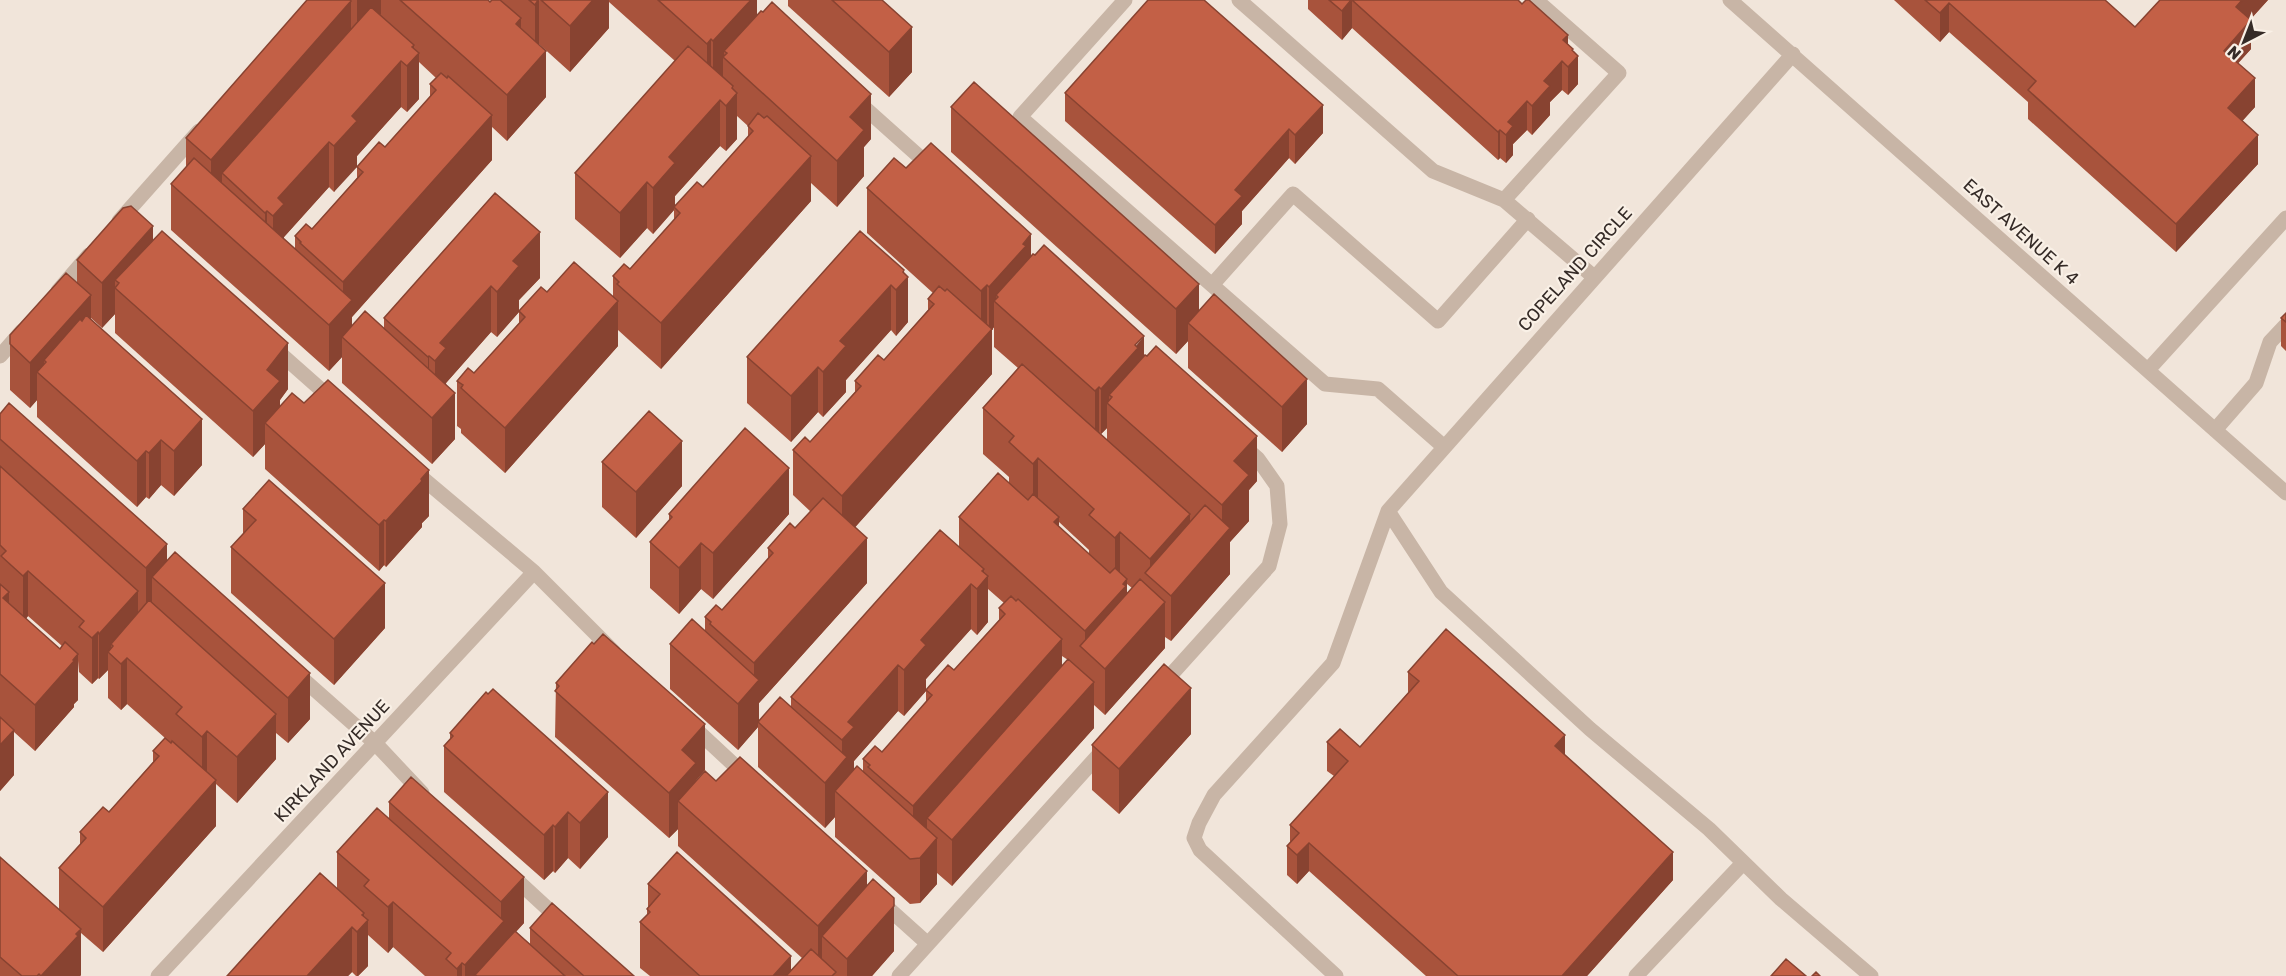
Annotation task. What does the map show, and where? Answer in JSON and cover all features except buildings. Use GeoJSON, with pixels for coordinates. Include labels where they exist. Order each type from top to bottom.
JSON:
{"type":"FeatureCollection","features":[{"type":"Feature","properties":{"kind":"street"},"geometry":{"type":"LineString","coordinates":[[1125,0],[1020,117],[1325,384],[1378,390],[1443,446]]}},
{"type":"Feature","properties":{"kind":"street"},"geometry":{"type":"LineString","coordinates":[[1239,0],[1433,171],[1504,200],[1594,277]]}},
{"type":"Feature","properties":{"kind":"street"},"geometry":{"type":"LineString","coordinates":[[1504,200],[1618,73],[1536,0]]}},
{"type":"Feature","properties":{"kind":"street","name":"EAST AVENUE K 4"},"geometry":{"type":"LineString","coordinates":[[1734,1],[2286,493]]}},
{"type":"Feature","properties":{"kind":"street","name":"COPELAND CIRCLE"},"geometry":{"type":"LineString","coordinates":[[1388,511],[1443,446],[1793,54]]}},
{"type":"Feature","properties":{"kind":"street"},"geometry":{"type":"LineString","coordinates":[[842,87],[948,182]]}},
{"type":"Feature","properties":{"kind":"street"},"geometry":{"type":"LineString","coordinates":[[47,303],[105,237],[129,219],[209,121]]}},
{"type":"Feature","properties":{"kind":"street"},"geometry":{"type":"LineString","coordinates":[[1212,285],[1293,194],[1438,321],[1528,219]]}},
{"type":"Feature","properties":{"kind":"street"},"geometry":{"type":"LineString","coordinates":[[2148,370],[2286,218]]}},
{"type":"Feature","properties":{"kind":"street"},"geometry":{"type":"LineString","coordinates":[[0,356],[31,321]]}},
{"type":"Feature","properties":{"kind":"street"},"geometry":{"type":"LineString","coordinates":[[2215,430],[2256,383],[2270,342],[2286,325]]}},
{"type":"Feature","properties":{"kind":"street"},"geometry":{"type":"LineString","coordinates":[[265,340],[344,410]]}},
{"type":"Feature","properties":{"kind":"street"},"geometry":{"type":"LineString","coordinates":[[1150,698],[1269,566],[1280,524],[1277,486],[1257,459],[1231,435]]}},
{"type":"Feature","properties":{"kind":"street"},"geometry":{"type":"LineString","coordinates":[[406,465],[534,572],[624,663]]}},
{"type":"Feature","properties":{"kind":"street"},"geometry":{"type":"LineString","coordinates":[[1388,511],[1440,592],[1590,729],[1709,829],[1781,899],[1871,976]]}},
{"type":"Feature","properties":{"kind":"street"},"geometry":{"type":"LineString","coordinates":[[1336,976],[1200,850],[1194,838],[1214,795],[1333,663],[1388,511]]}},
{"type":"Feature","properties":{"kind":"street","name":"KIRKLAND AVENUE"},"geometry":{"type":"LineString","coordinates":[[158,976],[534,572]]}},
{"type":"Feature","properties":{"kind":"street"},"geometry":{"type":"LineString","coordinates":[[281,659],[375,743],[433,803]]}},
{"type":"Feature","properties":{"kind":"street"},"geometry":{"type":"LineString","coordinates":[[676,711],[754,783]]}},
{"type":"Feature","properties":{"kind":"street"},"geometry":{"type":"LineString","coordinates":[[899,976],[1110,742]]}},
{"type":"Feature","properties":{"kind":"street"},"geometry":{"type":"LineString","coordinates":[[1636,976],[1743,863]]}},
{"type":"Feature","properties":{"kind":"street"},"geometry":{"type":"LineString","coordinates":[[501,866],[570,929]]}},
{"type":"Feature","properties":{"kind":"street"},"geometry":{"type":"LineString","coordinates":[[867,888],[928,944]]}}]}
